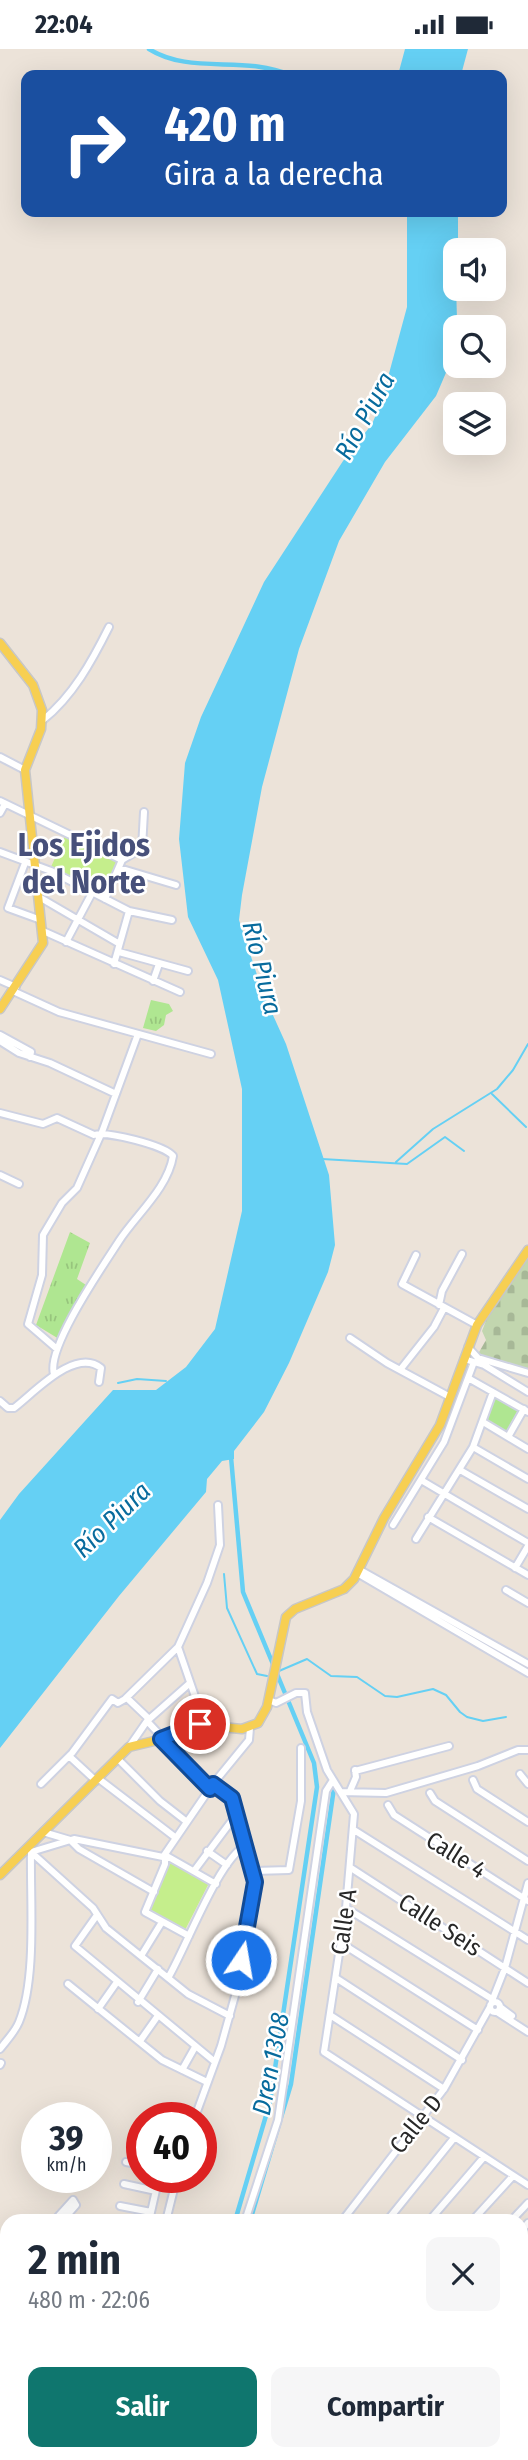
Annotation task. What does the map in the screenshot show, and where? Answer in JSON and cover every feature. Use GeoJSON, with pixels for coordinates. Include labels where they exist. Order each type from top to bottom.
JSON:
{"type":"FeatureCollection","features":[{"type":"Feature","properties":{"kind":"main road"},"geometry":{"type":"LineString","coordinates":[[0,643],[33,685],[39,697],[43,720],[25,770],[28,817],[43,932],[42,947],[0,1009]]}},
{"type":"Feature","properties":{"kind":"main road"},"geometry":{"type":"LineString","coordinates":[[0,1875],[129,1747],[161,1739],[200,1724],[250,1728],[262,1719],[269,1700],[283,1623],[290,1613],[344,1589],[358,1571],[390,1507],[432,1440],[477,1325],[528,1250]]}},
{"type":"Feature","properties":{"kind":"street"},"geometry":{"type":"LineString","coordinates":[[43,720],[55,711],[78,681],[109,627]]}},
{"type":"Feature","properties":{"kind":"street"},"geometry":{"type":"LineString","coordinates":[[0,757],[25,770]]}},
{"type":"Feature","properties":{"kind":"street"},"geometry":{"type":"LineString","coordinates":[[0,813],[3,803],[122,860]]}},
{"type":"Feature","properties":{"kind":"street"},"geometry":{"type":"LineString","coordinates":[[105,899],[122,860],[142,848],[144,812]]}},
{"type":"Feature","properties":{"kind":"street"},"geometry":{"type":"LineString","coordinates":[[0,852],[51,871],[129,911],[172,920]]}},
{"type":"Feature","properties":{"kind":"street"},"geometry":{"type":"LineString","coordinates":[[25,863],[8,908],[41,921]]}},
{"type":"Feature","properties":{"kind":"street"},"geometry":{"type":"LineString","coordinates":[[119,868],[176,885]]}},
{"type":"Feature","properties":{"kind":"street"},"geometry":{"type":"LineString","coordinates":[[66,942],[92,893]]}},
{"type":"Feature","properties":{"kind":"street"},"geometry":{"type":"LineString","coordinates":[[39,897],[118,943]]}},
{"type":"Feature","properties":{"kind":"street"},"geometry":{"type":"LineString","coordinates":[[114,964],[129,911]]}},
{"type":"Feature","properties":{"kind":"street"},"geometry":{"type":"LineString","coordinates":[[43,932],[180,992]]}},
{"type":"Feature","properties":{"kind":"street"},"geometry":{"type":"LineString","coordinates":[[119,952],[188,971]]}},
{"type":"Feature","properties":{"kind":"street"},"geometry":{"type":"LineString","coordinates":[[153,981],[159,964]]}},
{"type":"Feature","properties":{"kind":"street"},"geometry":{"type":"LineString","coordinates":[[0,980],[59,1012],[211,1054]]}},
{"type":"Feature","properties":{"kind":"street"},"geometry":{"type":"LineString","coordinates":[[57,1349],[27,1324],[41,1276],[43,1235],[62,1203],[77,1188],[102,1132],[138,1034]]}},
{"type":"Feature","properties":{"kind":"street"},"geometry":{"type":"LineString","coordinates":[[0,1035],[30,1057],[50,1063],[116,1094]]}},
{"type":"Feature","properties":{"kind":"street"},"geometry":{"type":"LineString","coordinates":[[0,1041],[9,1044]]}},
{"type":"Feature","properties":{"kind":"street"},"geometry":{"type":"LineString","coordinates":[[0,1113],[43,1124],[57,1118],[94,1135],[102,1132],[167,1150],[173,1158],[166,1175],[119,1241],[57,1349],[54,1374]]}},
{"type":"Feature","properties":{"kind":"street"},"geometry":{"type":"LineString","coordinates":[[0,1175],[19,1184]]}},
{"type":"Feature","properties":{"kind":"street"},"geometry":{"type":"LineString","coordinates":[[400,1370],[434,1328],[441,1306],[442,1291],[462,1254]]}},
{"type":"Feature","properties":{"kind":"street"},"geometry":{"type":"LineString","coordinates":[[416,1255],[402,1284],[477,1325]]}},
{"type":"Feature","properties":{"kind":"street"},"geometry":{"type":"LineString","coordinates":[[350,1338],[400,1370],[450,1397]]}},
{"type":"Feature","properties":{"kind":"street"},"geometry":{"type":"LineString","coordinates":[[468,1347],[478,1358],[528,1373]]}},
{"type":"Feature","properties":{"kind":"street"},"geometry":{"type":"LineString","coordinates":[[464,1359],[528,1392]]}},
{"type":"Feature","properties":{"kind":"street"},"geometry":{"type":"LineString","coordinates":[[393,1525],[444,1442],[474,1362]]}},
{"type":"Feature","properties":{"kind":"street"},"geometry":{"type":"LineString","coordinates":[[0,1401],[8,1408],[14,1408],[62,1369],[91,1363],[100,1368],[99,1382]]}},
{"type":"Feature","properties":{"kind":"street"},"geometry":{"type":"LineString","coordinates":[[468,1378],[526,1411],[508,1437]]}},
{"type":"Feature","properties":{"kind":"street"},"geometry":{"type":"LineString","coordinates":[[416,1538],[473,1447],[493,1392]]}},
{"type":"Feature","properties":{"kind":"street"},"geometry":{"type":"LineString","coordinates":[[483,1422],[528,1449]]}},
{"type":"Feature","properties":{"kind":"street"},"geometry":{"type":"LineString","coordinates":[[473,1447],[528,1479]]}},
{"type":"Feature","properties":{"kind":"street"},"geometry":{"type":"LineString","coordinates":[[460,1470],[528,1509]]}},
{"type":"Feature","properties":{"kind":"street"},"geometry":{"type":"LineString","coordinates":[[421,1480],[528,1544],[515,1568]]}},
{"type":"Feature","properties":{"kind":"street"},"geometry":{"type":"LineString","coordinates":[[41,1784],[69,1756],[111,1699],[118,1703],[127,1697],[178,1647],[207,1583],[220,1545],[218,1505]]}},
{"type":"Feature","properties":{"kind":"street"},"geometry":{"type":"LineString","coordinates":[[428,1517],[528,1575]]}},
{"type":"Feature","properties":{"kind":"street"},"geometry":{"type":"LineString","coordinates":[[358,1571],[525,1663],[528,1652]]}},
{"type":"Feature","properties":{"kind":"street"},"geometry":{"type":"LineString","coordinates":[[358,1571],[528,1673]]}},
{"type":"Feature","properties":{"kind":"street"},"geometry":{"type":"LineString","coordinates":[[506,1590],[528,1603]]}},
{"type":"Feature","properties":{"kind":"street"},"geometry":{"type":"LineString","coordinates":[[178,1647],[200,1711],[209,1724]]}},
{"type":"Feature","properties":{"kind":"street"},"geometry":{"type":"LineString","coordinates":[[129,1747],[148,1720],[190,1683]]}},
{"type":"Feature","properties":{"kind":"street","name":"Calle A"},"geometry":{"type":"LineString","coordinates":[[269,1700],[276,1703],[296,1693],[305,1693],[307,1712],[333,1780],[354,1813],[346,1908],[324,2052],[424,2117]]}},
{"type":"Feature","properties":{"kind":"street"},"geometry":{"type":"LineString","coordinates":[[127,1697],[161,1739],[211,1787],[232,1798],[255,1882],[230,2016],[200,2102]]}},
{"type":"Feature","properties":{"kind":"street"},"geometry":{"type":"LineString","coordinates":[[189,1937],[145,1912],[165,1864],[165,1855],[211,1787],[249,1740],[250,1728]]}},
{"type":"Feature","properties":{"kind":"street"},"geometry":{"type":"LineString","coordinates":[[351,1791],[355,1770],[449,1746]]}},
{"type":"Feature","properties":{"kind":"street"},"geometry":{"type":"LineString","coordinates":[[252,1871],[289,1870],[301,1801],[301,1748]]}},
{"type":"Feature","properties":{"kind":"street"},"geometry":{"type":"LineString","coordinates":[[342,1793],[386,1793],[489,1762],[518,1750],[528,1750]]}},
{"type":"Feature","properties":{"kind":"street"},"geometry":{"type":"LineString","coordinates":[[69,1756],[176,1838]]}},
{"type":"Feature","properties":{"kind":"street"},"geometry":{"type":"LineString","coordinates":[[118,1759],[145,1782],[160,1801],[187,1822]]}},
{"type":"Feature","properties":{"kind":"street"},"geometry":{"type":"LineString","coordinates":[[520,1774],[528,1784]]}},
{"type":"Feature","properties":{"kind":"street"},"geometry":{"type":"LineString","coordinates":[[247,2214],[278,2120],[326,1791],[333,1780]]}},
{"type":"Feature","properties":{"kind":"street"},"geometry":{"type":"LineString","coordinates":[[474,1780],[477,1789],[528,1822]]}},
{"type":"Feature","properties":{"kind":"street"},"geometry":{"type":"LineString","coordinates":[[430,1793],[435,1801],[528,1861]]}},
{"type":"Feature","properties":{"kind":"street","name":"Calle 4"},"geometry":{"type":"LineString","coordinates":[[388,1805],[394,1815],[526,1899]]}},
{"type":"Feature","properties":{"kind":"street"},"geometry":{"type":"LineString","coordinates":[[194,1871],[236,1815]]}},
{"type":"Feature","properties":{"kind":"street"},"geometry":{"type":"LineString","coordinates":[[354,1830],[528,1940]]}},
{"type":"Feature","properties":{"kind":"street"},"geometry":{"type":"LineString","coordinates":[[41,1832],[160,1857],[165,1855],[216,1884]]}},
{"type":"Feature","properties":{"kind":"street"},"geometry":{"type":"LineString","coordinates":[[28,1849],[70,1839]]}},
{"type":"Feature","properties":{"kind":"street"},"geometry":{"type":"LineString","coordinates":[[70,1839],[90,1856],[153,1892]]}},
{"type":"Feature","properties":{"kind":"street"},"geometry":{"type":"LineString","coordinates":[[168,1978],[227,1865],[246,1845]]}},
{"type":"Feature","properties":{"kind":"street"},"geometry":{"type":"LineString","coordinates":[[28,1849],[97,1915],[106,1928],[188,1994],[230,2016]]}},
{"type":"Feature","properties":{"kind":"street"},"geometry":{"type":"LineString","coordinates":[[0,2049],[19,2022],[27,1987],[32,1915],[28,1849]]}},
{"type":"Feature","properties":{"kind":"street"},"geometry":{"type":"LineString","coordinates":[[208,1851],[227,1865]]}},
{"type":"Feature","properties":{"kind":"street","name":"Calle Seis"},"geometry":{"type":"LineString","coordinates":[[351,1868],[528,1983]]}},
{"type":"Feature","properties":{"kind":"street","name":"Calle D"},"geometry":{"type":"LineString","coordinates":[[348,2214],[444,2089],[495,2006],[526,1899],[528,1883]]}},
{"type":"Feature","properties":{"kind":"street"},"geometry":{"type":"LineString","coordinates":[[346,1908],[528,2029]]}},
{"type":"Feature","properties":{"kind":"street"},"geometry":{"type":"LineString","coordinates":[[97,1915],[75,1945],[138,2002],[215,2062]]}},
{"type":"Feature","properties":{"kind":"street"},"geometry":{"type":"LineString","coordinates":[[141,1956],[162,1922]]}},
{"type":"Feature","properties":{"kind":"street"},"geometry":{"type":"LineString","coordinates":[[341,1943],[478,2030]]}},
{"type":"Feature","properties":{"kind":"street"},"geometry":{"type":"LineString","coordinates":[[138,2002],[158,1969]]}},
{"type":"Feature","properties":{"kind":"street"},"geometry":{"type":"LineString","coordinates":[[336,1978],[463,2060]]}},
{"type":"Feature","properties":{"kind":"street"},"geometry":{"type":"LineString","coordinates":[[98,2008],[117,1982]]}},
{"type":"Feature","properties":{"kind":"street"},"geometry":{"type":"LineString","coordinates":[[68,1984],[181,2070],[207,2082]]}},
{"type":"Feature","properties":{"kind":"street"},"geometry":{"type":"LineString","coordinates":[[330,2015],[444,2089]]}},
{"type":"Feature","properties":{"kind":"street"},"geometry":{"type":"LineString","coordinates":[[140,2041],[157,2017]]}},
{"type":"Feature","properties":{"kind":"street"},"geometry":{"type":"LineString","coordinates":[[181,2070],[195,2047]]}},
{"type":"Feature","properties":{"kind":"street"},"geometry":{"type":"LineString","coordinates":[[424,2117],[528,2185]]}},
{"type":"Feature","properties":{"kind":"street"},"geometry":{"type":"LineString","coordinates":[[393,2214],[454,2138]]}},
{"type":"Feature","properties":{"kind":"street"},"geometry":{"type":"LineString","coordinates":[[435,2214],[484,2158]]}},
{"type":"Feature","properties":{"kind":"street"},"geometry":{"type":"LineString","coordinates":[[478,2214],[513,2176]]}},
{"type":"Feature","properties":{"kind":"street"},"geometry":{"type":"LineString","coordinates":[[120,2206],[151,2212],[156,2193]]}},
{"type":"Feature","properties":{"kind":"street"},"geometry":{"type":"LineString","coordinates":[[168,2214],[173,2193]]}},
{"type":"Feature","properties":{"kind":"street"},"geometry":{"type":"LineString","coordinates":[[60,2214],[73,2200],[75,2205],[68,2214]]}},
{"type":"Feature","properties":{"kind":"green space"},"geometry":{"type":"Polygon","coordinates":[[[66,834],[119,860],[105,896],[50,869],[66,834]]]}},
{"type":"Feature","properties":{"kind":"green space"},"geometry":{"type":"Polygon","coordinates":[[[151,1000],[169,1004],[173,1011],[166,1015],[164,1025],[156,1031],[143,1028],[151,1000]]]}},
{"type":"Feature","properties":{"kind":"green space"},"geometry":{"type":"Polygon","coordinates":[[[70,1232],[90,1243],[77,1279],[89,1287],[59,1339],[36,1325],[70,1232]]]}},
{"type":"Feature","properties":{"kind":"green space"},"geometry":{"type":"Polygon","coordinates":[[[528,1257],[528,1369],[478,1354],[486,1340],[482,1331],[489,1313],[528,1257]]]}},
{"type":"Feature","properties":{"kind":"green space"},"geometry":{"type":"Polygon","coordinates":[[[494,1397],[518,1410],[506,1432],[487,1420],[494,1397]]]}},
{"type":"Feature","properties":{"kind":"green space"},"geometry":{"type":"Polygon","coordinates":[[[169,1862],[209,1883],[185,1930],[148,1910],[169,1862]]]}},
{"type":"Feature","properties":{"kind":"water"},"geometry":{"type":"Polygon","coordinates":[[[405,49],[468,49],[462,70],[399,70],[405,49]]]}},
{"type":"Feature","properties":{"kind":"water","name":"Río Piura"},"geometry":{"type":"Polygon","coordinates":[[[407,217],[458,217],[458,238],[443,238],[443,301],[456,301],[457,315],[443,315],[444,378],[436,396],[385,462],[339,541],[299,649],[262,787],[242,895],[239,920],[263,993],[286,1044],[329,1175],[335,1245],[328,1272],[289,1363],[264,1412],[234,1451],[234,1459],[222,1461],[207,1479],[206,1492],[119,1596],[0,1748],[0,1520],[19,1494],[113,1390],[156,1390],[186,1367],[215,1329],[242,1211],[242,1089],[218,980],[188,917],[179,839],[185,763],[201,717],[264,582],[343,461],[372,424],[381,403],[407,307],[407,217]]]}},
{"type":"Feature","properties":{"kind":"waterway"},"geometry":{"type":"LineString","coordinates":[[149,49],[182,61],[276,70]]}},
{"type":"Feature","properties":{"kind":"waterway"},"geometry":{"type":"LineString","coordinates":[[396,1162],[433,1129],[497,1089],[513,1070],[528,1044]]}},
{"type":"Feature","properties":{"kind":"waterway"},"geometry":{"type":"LineString","coordinates":[[492,1094],[526,1127]]}},
{"type":"Feature","properties":{"kind":"waterway"},"geometry":{"type":"LineString","coordinates":[[322,1159],[407,1164],[445,1137],[464,1151]]}},
{"type":"Feature","properties":{"kind":"waterway"},"geometry":{"type":"LineString","coordinates":[[118,1383],[137,1379],[166,1381]]}},
{"type":"Feature","properties":{"kind":"waterway"},"geometry":{"type":"LineString","coordinates":[[231,1457],[243,1592],[314,1763],[317,1787],[270,2102],[237,2214]]}},
{"type":"Feature","properties":{"kind":"waterway"},"geometry":{"type":"LineString","coordinates":[[224,1574],[227,1608],[257,1674],[267,1676]]}},
{"type":"Feature","properties":{"kind":"waterway"},"geometry":{"type":"LineString","coordinates":[[279,1671],[307,1659],[331,1676],[357,1677],[385,1696],[397,1697],[433,1689],[446,1695],[467,1717],[483,1721],[506,1717]]}},
{"type":"Feature","properties":{"kind":"waterway","name":"Dren 1308"},"geometry":{"type":"LineString","coordinates":[[252,2214],[291,2084],[334,1788]]}},
{"type":"Feature","properties":{"kind":"district","name":"Los Ejidos del Norte"},"geometry":{"type":"Point","coordinates":[84,864]}},
{"type":"Feature","properties":{"kind":"route"},"geometry":{"type":"LineString","coordinates":[[200,1724],[175,1736],[161,1739],[210,1789],[213,1784],[232,1798],[255,1882],[241,1960]]}}]}
